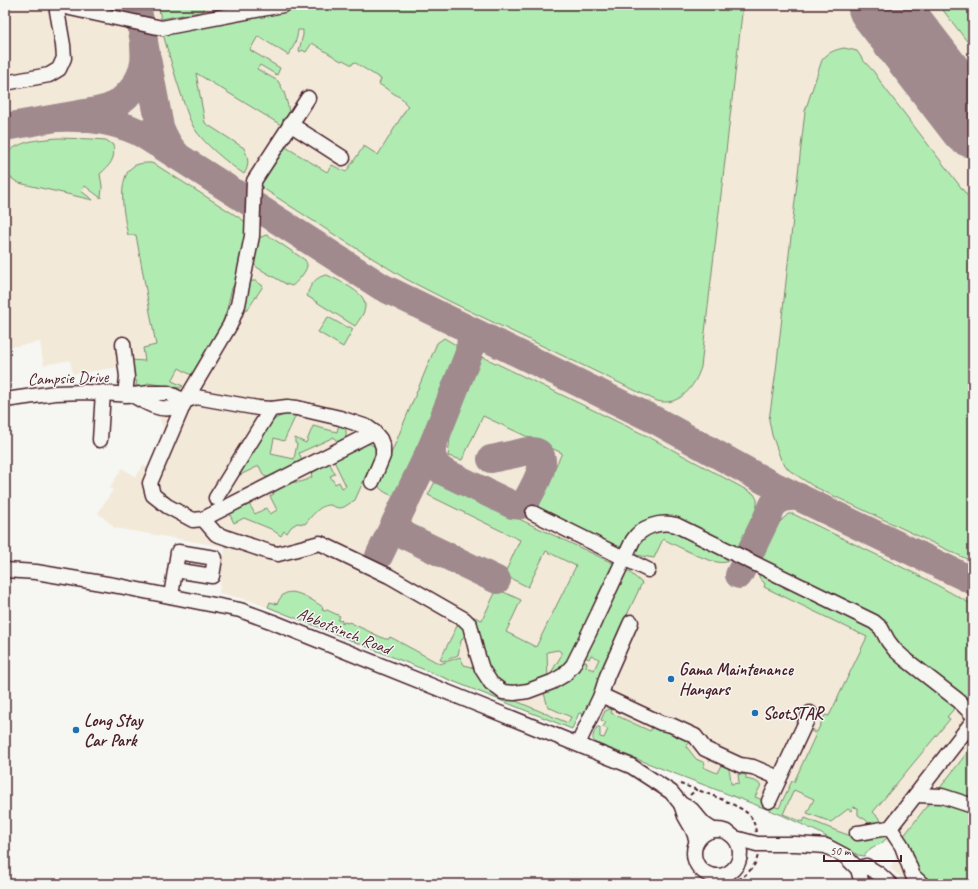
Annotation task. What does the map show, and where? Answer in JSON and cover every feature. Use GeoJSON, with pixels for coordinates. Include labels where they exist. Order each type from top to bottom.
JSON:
{"type":"FeatureCollection","features":[{"type":"Feature","properties":{"kind":"street"},"geometry":{"type":"LineString","coordinates":[[5,83],[49,75],[59,69],[64,58],[56,5],[162,28],[219,11],[283,5]]}},
{"type":"Feature","properties":{"kind":"street"},"geometry":{"type":"LineString","coordinates":[[308,98],[254,181],[252,236],[238,305],[230,325],[185,401],[150,483],[153,495],[168,506],[193,520],[203,519],[374,432]]}},
{"type":"Feature","properties":{"kind":"street"},"geometry":{"type":"LineString","coordinates":[[290,124],[343,158]]}},
{"type":"Feature","properties":{"kind":"street"},"geometry":{"type":"LineString","coordinates":[[122,344],[129,395]]}},
{"type":"Feature","properties":{"kind":"street"},"geometry":{"type":"LineString","coordinates":[[100,440],[104,392]]}},
{"type":"Feature","properties":{"kind":"street","name":"Campsie Drive"},"geometry":{"type":"LineString","coordinates":[[5,400],[55,393],[104,392],[129,395],[168,393],[185,401]]}},
{"type":"Feature","properties":{"kind":"street"},"geometry":{"type":"LineString","coordinates":[[185,401],[196,397],[244,406],[271,409],[297,408],[340,418],[367,427],[380,439],[383,447],[383,456],[372,482]]}},
{"type":"Feature","properties":{"kind":"street"},"geometry":{"type":"LineString","coordinates":[[216,498],[271,409]]}},
{"type":"Feature","properties":{"kind":"street"},"geometry":{"type":"LineString","coordinates":[[533,513],[623,559],[648,570]]}},
{"type":"Feature","properties":{"kind":"street"},"geometry":{"type":"LineString","coordinates":[[203,519],[216,534],[269,552],[278,554],[320,543],[389,576],[464,619],[470,625],[482,669],[491,683],[503,692],[514,693],[528,692],[552,682],[564,675],[573,665],[623,559],[636,535],[641,531],[663,523],[676,525],[874,622],[881,628],[895,650],[959,701],[973,715]]}},
{"type":"Feature","properties":{"kind":"street","name":"Abbotsinch Road"},"geometry":{"type":"LineString","coordinates":[[5,570],[36,572],[171,596],[240,610],[273,622],[632,766],[671,792],[682,804],[692,810],[704,824],[713,830]]}},
{"type":"Feature","properties":{"kind":"street"},"geometry":{"type":"LineString","coordinates":[[171,596],[175,570]]}},
{"type":"Feature","properties":{"kind":"street"},"geometry":{"type":"LineString","coordinates":[[578,744],[601,696],[607,676],[632,622]]}},
{"type":"Feature","properties":{"kind":"street"},"geometry":{"type":"LineString","coordinates":[[601,696],[661,723],[670,725],[695,736],[705,749],[740,764],[753,767],[780,778]]}},
{"type":"Feature","properties":{"kind":"street"},"geometry":{"type":"LineString","coordinates":[[769,801],[810,713]]}},
{"type":"Feature","properties":{"kind":"street"},"geometry":{"type":"LineString","coordinates":[[857,833],[890,828],[973,721]]}},
{"type":"Feature","properties":{"kind":"street"},"geometry":{"type":"LineString","coordinates":[[916,795],[942,796],[973,806]]}},
{"type":"Feature","properties":{"kind":"street"},"geometry":{"type":"LineString","coordinates":[[682,804],[685,816],[697,841]]}},
{"type":"Feature","properties":{"kind":"street"},"geometry":{"type":"LineString","coordinates":[[890,828],[902,846],[913,876],[922,884]]}},
{"type":"Feature","properties":{"kind":"street"},"geometry":{"type":"LineString","coordinates":[[713,830],[723,831],[730,834],[735,838],[739,845],[740,859],[737,866],[726,881],[718,877],[711,876],[705,878],[695,862],[694,847],[697,841],[706,832],[713,830]]}},
{"type":"Feature","properties":{"kind":"street"},"geometry":{"type":"LineString","coordinates":[[735,838],[757,844],[826,846],[845,856],[858,869],[862,884]]}},
{"type":"Feature","properties":{"kind":"street"},"geometry":{"type":"LineString","coordinates":[[740,859],[757,844]]}},
{"type":"Feature","properties":{"kind":"street"},"geometry":{"type":"LineString","coordinates":[[858,869],[866,866],[890,884]]}},
{"type":"Feature","properties":{"kind":"path"},"geometry":{"type":"LineString","coordinates":[[726,881],[748,872],[757,862],[757,844]]}},
{"type":"Feature","properties":{"kind":"shaded area"},"geometry":{"type":"Polygon","coordinates":[[[5,5],[973,5],[973,884],[909,884],[890,868],[900,851],[884,840],[864,847],[677,770],[677,768],[601,737],[602,723],[580,712],[572,730],[249,600],[219,593],[225,547],[115,528],[98,513],[113,490],[110,488],[122,468],[136,477],[143,465],[149,469],[164,433],[163,427],[160,419],[154,412],[131,401],[135,384],[131,361],[119,367],[73,374],[70,360],[44,365],[40,342],[5,348],[5,5]]]}},
{"type":"Feature","properties":{"kind":"green space"},"geometry":{"type":"Polygon","coordinates":[[[158,5],[203,5],[204,11],[161,19],[158,5]]]}},
{"type":"Feature","properties":{"kind":"green space"},"geometry":{"type":"Polygon","coordinates":[[[325,5],[743,5],[701,367],[691,388],[673,401],[657,401],[406,279],[261,187],[260,184],[284,146],[327,172],[332,165],[346,172],[364,146],[378,155],[408,106],[404,100],[379,84],[381,79],[354,62],[352,65],[343,60],[341,61],[312,43],[306,52],[302,50],[300,52],[299,50],[303,30],[298,30],[295,43],[288,55],[258,36],[250,50],[280,68],[277,75],[260,65],[257,69],[278,81],[284,92],[288,106],[288,123],[281,125],[196,73],[205,123],[244,148],[248,161],[244,174],[204,141],[190,121],[163,34],[325,5]]]}},
{"type":"Feature","properties":{"kind":"green space"},"geometry":{"type":"Polygon","coordinates":[[[939,5],[973,5],[973,49],[939,5]]]}},
{"type":"Feature","properties":{"kind":"green space"},"geometry":{"type":"Polygon","coordinates":[[[844,48],[857,51],[973,203],[973,562],[813,486],[789,470],[781,460],[772,435],[769,420],[776,371],[805,111],[822,60],[832,52],[844,48]]]}},
{"type":"Feature","properties":{"kind":"green space"},"geometry":{"type":"Polygon","coordinates":[[[58,138],[106,140],[113,145],[113,158],[107,168],[100,174],[102,186],[101,198],[85,186],[81,191],[93,200],[19,183],[10,177],[6,172],[5,154],[11,149],[24,143],[58,138]]]}},
{"type":"Feature","properties":{"kind":"green space"},"geometry":{"type":"Polygon","coordinates":[[[151,163],[243,220],[246,228],[240,276],[232,288],[224,321],[193,376],[179,368],[172,381],[183,386],[180,388],[147,383],[146,387],[136,386],[137,381],[134,380],[134,371],[130,360],[145,361],[143,348],[156,345],[136,235],[128,235],[126,227],[123,206],[123,184],[126,175],[131,168],[140,164],[151,163]]]}},
{"type":"Feature","properties":{"kind":"green space"},"geometry":{"type":"Polygon","coordinates":[[[266,235],[305,260],[307,266],[305,271],[292,286],[286,284],[255,265],[253,261],[256,241],[266,235]]]}},
{"type":"Feature","properties":{"kind":"green space"},"geometry":{"type":"Polygon","coordinates":[[[327,275],[351,288],[363,298],[365,309],[355,326],[307,296],[309,289],[316,279],[327,275]]]}},
{"type":"Feature","properties":{"kind":"green space"},"geometry":{"type":"Polygon","coordinates":[[[256,281],[263,286],[248,309],[244,309],[249,282],[256,281]]]}},
{"type":"Feature","properties":{"kind":"green space"},"geometry":{"type":"Polygon","coordinates":[[[328,317],[346,327],[353,329],[343,347],[318,332],[328,317]]]}},
{"type":"Feature","properties":{"kind":"green space"},"geometry":{"type":"Polygon","coordinates":[[[444,338],[456,345],[456,359],[402,495],[399,497],[393,496],[384,492],[378,485],[437,343],[444,338]]]}},
{"type":"Feature","properties":{"kind":"green space"},"geometry":{"type":"Polygon","coordinates":[[[483,357],[649,437],[754,494],[757,504],[753,518],[736,552],[667,519],[624,549],[536,507],[562,453],[483,416],[462,460],[448,456],[451,428],[469,375],[483,357]]]}},
{"type":"Feature","properties":{"kind":"green space"},"geometry":{"type":"Polygon","coordinates":[[[285,414],[296,415],[284,441],[274,438],[271,454],[294,459],[297,444],[295,443],[295,438],[306,443],[313,426],[337,432],[339,424],[345,427],[345,438],[339,445],[334,437],[299,453],[303,462],[270,478],[264,476],[259,466],[240,475],[240,472],[267,428],[275,419],[285,414]]]}},
{"type":"Feature","properties":{"kind":"green space"},"geometry":{"type":"Polygon","coordinates":[[[365,444],[371,444],[373,446],[376,451],[375,455],[355,500],[344,507],[339,508],[326,505],[316,512],[305,524],[297,523],[291,527],[287,533],[284,531],[281,536],[271,529],[244,518],[234,523],[228,511],[248,502],[255,514],[266,508],[270,514],[277,510],[270,496],[274,494],[272,490],[290,481],[304,481],[312,477],[311,473],[319,469],[318,467],[329,462],[335,474],[330,476],[335,484],[339,482],[342,488],[346,486],[333,459],[365,444]]]}},
{"type":"Feature","properties":{"kind":"green space"},"geometry":{"type":"Polygon","coordinates":[[[436,480],[617,565],[574,656],[553,676],[552,671],[561,656],[561,652],[558,650],[547,652],[548,681],[509,690],[495,683],[464,613],[482,620],[497,589],[521,600],[506,632],[536,647],[576,566],[546,551],[528,587],[504,575],[520,540],[428,495],[436,480]]]}},
{"type":"Feature","properties":{"kind":"green space"},"geometry":{"type":"Polygon","coordinates":[[[788,514],[793,514],[926,579],[973,605],[973,708],[892,640],[761,563],[775,530],[779,523],[788,514]]]}},
{"type":"Feature","properties":{"kind":"green space"},"geometry":{"type":"Polygon","coordinates":[[[668,527],[733,555],[726,562],[712,561],[663,539],[654,558],[636,555],[629,552],[638,537],[668,527]]]}},
{"type":"Feature","properties":{"kind":"green space"},"geometry":{"type":"Polygon","coordinates":[[[622,568],[627,570],[642,583],[623,622],[626,623],[597,689],[584,714],[579,713],[572,729],[268,607],[270,602],[277,604],[281,597],[286,593],[297,593],[323,607],[322,610],[327,610],[340,616],[338,620],[341,620],[343,624],[344,622],[349,622],[385,639],[389,639],[390,637],[440,664],[460,657],[464,665],[479,671],[497,693],[568,723],[571,717],[548,707],[543,690],[580,658],[587,663],[586,667],[594,670],[599,659],[591,655],[589,659],[581,655],[622,568]]]}},
{"type":"Feature","properties":{"kind":"green space"},"geometry":{"type":"Polygon","coordinates":[[[759,568],[780,580],[784,588],[789,590],[791,587],[868,621],[958,704],[947,717],[950,719],[873,812],[882,821],[877,825],[872,827],[866,820],[858,815],[858,808],[853,807],[851,811],[848,809],[831,822],[807,813],[814,799],[794,790],[783,814],[803,822],[805,818],[851,836],[883,830],[888,836],[882,843],[871,848],[864,856],[858,855],[818,832],[782,815],[598,744],[593,738],[597,727],[600,727],[600,737],[604,738],[608,729],[603,727],[606,722],[601,720],[605,711],[612,709],[611,713],[650,731],[654,725],[692,741],[686,746],[696,759],[705,763],[703,767],[717,773],[722,763],[730,772],[731,784],[739,783],[738,774],[746,775],[746,779],[755,781],[761,785],[755,797],[763,800],[762,802],[779,808],[792,781],[794,782],[816,734],[808,729],[809,728],[817,732],[825,715],[829,716],[867,637],[764,587],[765,584],[759,577],[759,568]]]}},
{"type":"Feature","properties":{"kind":"green space"},"geometry":{"type":"Polygon","coordinates":[[[458,624],[467,629],[469,636],[464,636],[461,641],[458,655],[444,661],[440,660],[458,624]]]}},
{"type":"Feature","properties":{"kind":"green space"},"geometry":{"type":"Polygon","coordinates":[[[973,745],[973,802],[936,793],[973,745]]]}},
{"type":"Feature","properties":{"kind":"green space"},"geometry":{"type":"Polygon","coordinates":[[[933,798],[973,810],[973,884],[929,884],[915,872],[903,837],[933,798]]]}},
{"type":"Feature","properties":{"kind":"taxiway"},"geometry":{"type":"LineString","coordinates":[[137,5],[160,127],[166,141],[176,154]]}},
{"type":"Feature","properties":{"kind":"taxiway"},"geometry":{"type":"LineString","coordinates":[[5,127],[96,111],[115,105],[127,96],[140,77],[144,63],[144,41]]}},
{"type":"Feature","properties":{"kind":"taxiway"},"geometry":{"type":"LineString","coordinates":[[58,118],[98,120],[127,127],[139,133],[382,287],[657,421],[765,481],[973,581]]}},
{"type":"Feature","properties":{"kind":"taxiway"},"geometry":{"type":"LineString","coordinates":[[379,556],[433,444],[469,353],[471,343],[468,331],[466,329]]}},
{"type":"Feature","properties":{"kind":"taxiway"},"geometry":{"type":"LineString","coordinates":[[433,444],[433,459],[442,471],[513,505],[519,506],[525,503],[540,474],[542,458],[538,453],[528,451],[491,459]]}},
{"type":"Feature","properties":{"kind":"taxiway"},"geometry":{"type":"LineString","coordinates":[[739,575],[773,505],[779,500],[785,498],[799,497]]}},
{"type":"Feature","properties":{"kind":"taxiway"},"geometry":{"type":"LineString","coordinates":[[398,518],[397,523],[399,528],[406,536],[497,580]]}},
{"type":"Feature","properties":{"kind":"runway"},"geometry":{"type":"LineString","coordinates":[[882,5],[973,123]]}},
{"type":"Feature","properties":{"kind":"place","name":"Gama Maintenance Hangars"},"geometry":{"type":"Point","coordinates":[671,679]}},
{"type":"Feature","properties":{"kind":"place","name":"ScotSTAR"},"geometry":{"type":"Point","coordinates":[755,713]}},
{"type":"Feature","properties":{"kind":"place","name":"Long Stay Car Park"},"geometry":{"type":"Point","coordinates":[76,730]}}]}
